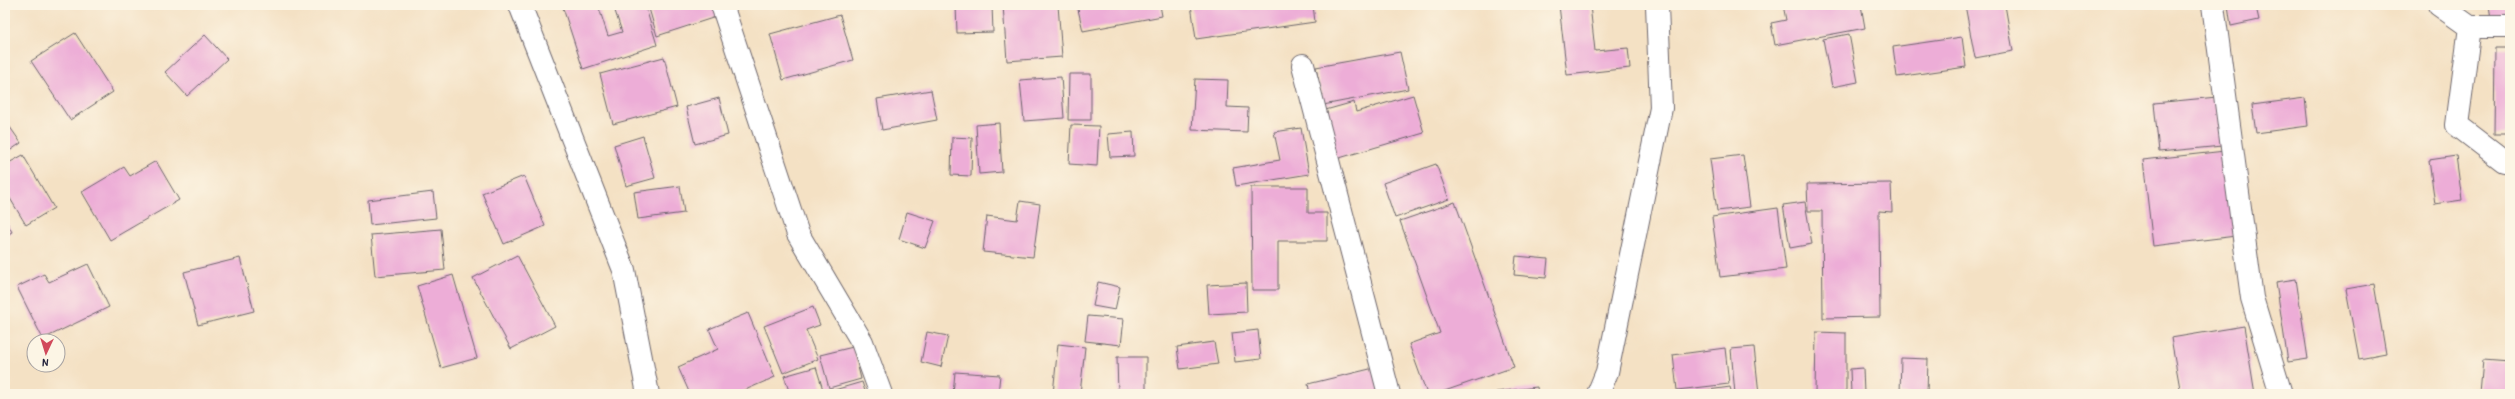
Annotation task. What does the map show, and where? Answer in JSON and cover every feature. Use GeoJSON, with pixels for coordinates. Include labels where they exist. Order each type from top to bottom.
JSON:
{"type":"FeatureCollection","features":[{"type":"Feature","properties":{"kind":"street"},"geometry":{"type":"LineString","coordinates":[[520,5],[624,270],[648,394]]}},
{"type":"Feature","properties":{"kind":"street"},"geometry":{"type":"LineString","coordinates":[[722,5],[798,234],[862,342],[881,394]]}},
{"type":"Feature","properties":{"kind":"street"},"geometry":{"type":"LineString","coordinates":[[1598,394],[1607,372],[1661,108],[1657,5]]}},
{"type":"Feature","properties":{"kind":"street"},"geometry":{"type":"LineString","coordinates":[[2213,5],[2252,298],[2281,394]]}},
{"type":"Feature","properties":{"kind":"street"},"geometry":{"type":"LineString","coordinates":[[2439,5],[2470,27],[2510,27]]}},
{"type":"Feature","properties":{"kind":"street"},"geometry":{"type":"LineString","coordinates":[[2470,27],[2457,125],[2504,160],[2510,162]]}},
{"type":"Feature","properties":{"kind":"street"},"geometry":{"type":"LineString","coordinates":[[1303,65],[1389,394]]}},
{"type":"Feature","properties":{"kind":"building"},"geometry":{"type":"Polygon","coordinates":[[[562,5],[598,5],[608,36],[622,32],[613,5],[645,5],[657,45],[583,69],[562,5]]]}},
{"type":"Feature","properties":{"kind":"building"},"geometry":{"type":"Polygon","coordinates":[[[648,5],[719,5],[722,15],[657,36],[648,5]]]}},
{"type":"Feature","properties":{"kind":"building"},"geometry":{"type":"Polygon","coordinates":[[[956,5],[992,5],[993,32],[957,33],[956,5]]]}},
{"type":"Feature","properties":{"kind":"building"},"geometry":{"type":"Polygon","coordinates":[[[1003,5],[1058,5],[1062,57],[1007,61],[1003,5]]]}},
{"type":"Feature","properties":{"kind":"building"},"geometry":{"type":"Polygon","coordinates":[[[1077,5],[1160,5],[1162,16],[1083,31],[1077,5]]]}},
{"type":"Feature","properties":{"kind":"building"},"geometry":{"type":"Polygon","coordinates":[[[1191,5],[1313,5],[1315,22],[1196,39],[1191,5]]]}},
{"type":"Feature","properties":{"kind":"building"},"geometry":{"type":"Polygon","coordinates":[[[1559,5],[1590,5],[1595,51],[1628,48],[1630,68],[1567,75],[1559,5]]]}},
{"type":"Feature","properties":{"kind":"building"},"geometry":{"type":"Polygon","coordinates":[[[1783,5],[1861,5],[1865,28],[1775,45],[1771,23],[1786,20],[1783,5]]]}},
{"type":"Feature","properties":{"kind":"building"},"geometry":{"type":"Polygon","coordinates":[[[1965,5],[2005,5],[2013,51],[1975,58],[1965,5]]]}},
{"type":"Feature","properties":{"kind":"building"},"geometry":{"type":"Polygon","coordinates":[[[2228,5],[2262,5],[2256,7],[2259,20],[2231,26],[2228,5]]]}},
{"type":"Feature","properties":{"kind":"building"},"geometry":{"type":"Polygon","coordinates":[[[2489,5],[2508,5],[2510,17],[2492,26],[2489,5]]]}},
{"type":"Feature","properties":{"kind":"building"},"geometry":{"type":"Polygon","coordinates":[[[840,15],[853,60],[783,80],[770,34],[840,15]]]}},
{"type":"Feature","properties":{"kind":"building"},"geometry":{"type":"Polygon","coordinates":[[[75,33],[113,92],[70,120],[31,61],[75,33]]]}},
{"type":"Feature","properties":{"kind":"building"},"geometry":{"type":"Polygon","coordinates":[[[1849,34],[1858,82],[1832,87],[1823,39],[1849,34]]]}},
{"type":"Feature","properties":{"kind":"building"},"geometry":{"type":"Polygon","coordinates":[[[205,35],[227,59],[187,96],[165,72],[205,35]]]}},
{"type":"Feature","properties":{"kind":"building"},"geometry":{"type":"Polygon","coordinates":[[[1962,37],[1966,67],[1897,77],[1893,47],[1962,37]]]}},
{"type":"Feature","properties":{"kind":"building"},"geometry":{"type":"Polygon","coordinates":[[[2495,48],[2510,48],[2510,134],[2494,134],[2495,48]]]}},
{"type":"Feature","properties":{"kind":"building"},"geometry":{"type":"Polygon","coordinates":[[[1400,52],[1408,89],[1323,105],[1316,67],[1400,52]]]}},
{"type":"Feature","properties":{"kind":"building"},"geometry":{"type":"Polygon","coordinates":[[[664,57],[677,107],[613,124],[600,74],[664,57]]]}},
{"type":"Feature","properties":{"kind":"building"},"geometry":{"type":"Polygon","coordinates":[[[1069,74],[1091,74],[1091,120],[1068,120],[1069,74]]]}},
{"type":"Feature","properties":{"kind":"building"},"geometry":{"type":"Polygon","coordinates":[[[1061,77],[1064,118],[1024,121],[1020,80],[1061,77]]]}},
{"type":"Feature","properties":{"kind":"building"},"geometry":{"type":"Polygon","coordinates":[[[1195,79],[1228,80],[1227,107],[1248,108],[1247,132],[1192,130],[1195,79]]]}},
{"type":"Feature","properties":{"kind":"building"},"geometry":{"type":"Polygon","coordinates":[[[931,90],[937,120],[882,130],[877,99],[931,90]]]}},
{"type":"Feature","properties":{"kind":"building"},"geometry":{"type":"Polygon","coordinates":[[[1413,95],[1424,133],[1336,159],[1322,111],[1354,102],[1356,112],[1413,95]]]}},
{"type":"Feature","properties":{"kind":"building"},"geometry":{"type":"Polygon","coordinates":[[[2217,97],[2222,146],[2159,152],[2154,103],[2217,97]]]}},
{"type":"Feature","properties":{"kind":"building"},"geometry":{"type":"Polygon","coordinates":[[[719,98],[728,135],[695,144],[686,107],[719,98]]]}},
{"type":"Feature","properties":{"kind":"building"},"geometry":{"type":"Polygon","coordinates":[[[2305,98],[2308,126],[2256,133],[2252,105],[2305,98]]]}},
{"type":"Feature","properties":{"kind":"building"},"geometry":{"type":"Polygon","coordinates":[[[5,120],[21,143],[5,154],[5,120]]]}},
{"type":"Feature","properties":{"kind":"building"},"geometry":{"type":"Polygon","coordinates":[[[999,123],[1002,172],[979,174],[976,125],[999,123]]]}},
{"type":"Feature","properties":{"kind":"building"},"geometry":{"type":"Polygon","coordinates":[[[1071,125],[1099,126],[1097,166],[1069,164],[1071,125]]]}},
{"type":"Feature","properties":{"kind":"building"},"geometry":{"type":"Polygon","coordinates":[[[1301,128],[1309,174],[1236,186],[1233,168],[1280,160],[1274,132],[1301,128]]]}},
{"type":"Feature","properties":{"kind":"building"},"geometry":{"type":"Polygon","coordinates":[[[1133,132],[1134,156],[1110,157],[1108,134],[1133,132]]]}},
{"type":"Feature","properties":{"kind":"building"},"geometry":{"type":"Polygon","coordinates":[[[643,136],[655,178],[626,186],[614,145],[643,136]]]}},
{"type":"Feature","properties":{"kind":"building"},"geometry":{"type":"Polygon","coordinates":[[[952,137],[972,138],[971,176],[951,175],[952,137]]]}},
{"type":"Feature","properties":{"kind":"building"},"geometry":{"type":"Polygon","coordinates":[[[2225,151],[2236,236],[2153,246],[2143,160],[2225,151]]]}},
{"type":"Feature","properties":{"kind":"building"},"geometry":{"type":"Polygon","coordinates":[[[23,155],[54,208],[26,225],[5,190],[5,165],[23,155]]]}},
{"type":"Feature","properties":{"kind":"building"},"geometry":{"type":"Polygon","coordinates":[[[1743,155],[1750,207],[1717,211],[1710,159],[1743,155]]]}},
{"type":"Feature","properties":{"kind":"building"},"geometry":{"type":"Polygon","coordinates":[[[2456,156],[2462,200],[2435,204],[2429,160],[2456,156]]]}},
{"type":"Feature","properties":{"kind":"building"},"geometry":{"type":"Polygon","coordinates":[[[156,161],[179,200],[110,240],[82,192],[124,167],[130,176],[156,161]]]}},
{"type":"Feature","properties":{"kind":"building"},"geometry":{"type":"Polygon","coordinates":[[[1436,164],[1449,199],[1395,218],[1383,183],[1436,164]]]}},
{"type":"Feature","properties":{"kind":"building"},"geometry":{"type":"Polygon","coordinates":[[[524,176],[545,226],[504,244],[482,193],[524,176]]]}},
{"type":"Feature","properties":{"kind":"building"},"geometry":{"type":"Polygon","coordinates":[[[1891,183],[1892,212],[1879,211],[1880,317],[1823,318],[1822,211],[1808,211],[1807,184],[1891,183]]]}},
{"type":"Feature","properties":{"kind":"building"},"geometry":{"type":"Polygon","coordinates":[[[680,186],[684,213],[638,219],[634,192],[680,186]]]}},
{"type":"Feature","properties":{"kind":"building"},"geometry":{"type":"Polygon","coordinates":[[[1251,187],[1308,187],[1308,213],[1327,213],[1327,241],[1278,241],[1278,290],[1252,290],[1251,187]]]}},
{"type":"Feature","properties":{"kind":"building"},"geometry":{"type":"Polygon","coordinates":[[[433,192],[436,218],[370,225],[368,200],[433,192]]]}},
{"type":"Feature","properties":{"kind":"building"},"geometry":{"type":"Polygon","coordinates":[[[1020,201],[1040,204],[1033,257],[983,252],[987,216],[1017,220],[1020,201]]]}},
{"type":"Feature","properties":{"kind":"building"},"geometry":{"type":"Polygon","coordinates":[[[1455,202],[1514,367],[1436,394],[1427,394],[1409,344],[1440,333],[1400,221],[1455,202]]]}},
{"type":"Feature","properties":{"kind":"building"},"geometry":{"type":"Polygon","coordinates":[[[1805,202],[1812,244],[1790,248],[1783,205],[1805,202]]]}},
{"type":"Feature","properties":{"kind":"building"},"geometry":{"type":"Polygon","coordinates":[[[1778,208],[1786,269],[1720,277],[1712,217],[1778,208]]]}},
{"type":"Feature","properties":{"kind":"building"},"geometry":{"type":"Polygon","coordinates":[[[907,212],[935,221],[925,248],[899,239],[907,212]]]}},
{"type":"Feature","properties":{"kind":"building"},"geometry":{"type":"Polygon","coordinates":[[[5,219],[12,232],[5,236],[5,219]]]}},
{"type":"Feature","properties":{"kind":"building"},"geometry":{"type":"Polygon","coordinates":[[[441,229],[445,270],[375,276],[371,235],[441,229]]]}},
{"type":"Feature","properties":{"kind":"building"},"geometry":{"type":"Polygon","coordinates":[[[517,255],[555,326],[511,349],[473,278],[517,255]]]}},
{"type":"Feature","properties":{"kind":"building"},"geometry":{"type":"Polygon","coordinates":[[[1516,256],[1548,259],[1546,278],[1514,275],[1516,256]]]}},
{"type":"Feature","properties":{"kind":"building"},"geometry":{"type":"Polygon","coordinates":[[[240,258],[254,311],[198,325],[184,272],[240,258]]]}},
{"type":"Feature","properties":{"kind":"building"},"geometry":{"type":"Polygon","coordinates":[[[88,264],[109,307],[55,333],[40,333],[17,287],[44,274],[49,282],[88,264]]]}},
{"type":"Feature","properties":{"kind":"building"},"geometry":{"type":"Polygon","coordinates":[[[453,275],[477,358],[441,368],[417,286],[453,275]]]}},
{"type":"Feature","properties":{"kind":"building"},"geometry":{"type":"Polygon","coordinates":[[[2296,279],[2308,359],[2288,362],[2276,282],[2296,279]]]}},
{"type":"Feature","properties":{"kind":"building"},"geometry":{"type":"Polygon","coordinates":[[[1098,282],[1120,287],[1115,310],[1093,306],[1098,282]]]}},
{"type":"Feature","properties":{"kind":"building"},"geometry":{"type":"Polygon","coordinates":[[[1246,283],[1247,312],[1209,314],[1207,285],[1246,283]]]}},
{"type":"Feature","properties":{"kind":"building"},"geometry":{"type":"Polygon","coordinates":[[[2374,284],[2386,354],[2359,359],[2346,289],[2374,284]]]}},
{"type":"Feature","properties":{"kind":"building"},"geometry":{"type":"Polygon","coordinates":[[[813,307],[820,325],[806,330],[818,359],[783,373],[764,326],[813,307]]]}},
{"type":"Feature","properties":{"kind":"building"},"geometry":{"type":"Polygon","coordinates":[[[748,313],[775,377],[736,394],[690,394],[678,367],[718,349],[709,329],[748,313]]]}},
{"type":"Feature","properties":{"kind":"building"},"geometry":{"type":"Polygon","coordinates":[[[1088,316],[1124,319],[1121,345],[1085,341],[1088,316]]]}},
{"type":"Feature","properties":{"kind":"building"},"geometry":{"type":"Polygon","coordinates":[[[2244,326],[2255,394],[2181,394],[2171,338],[2244,326]]]}},
{"type":"Feature","properties":{"kind":"building"},"geometry":{"type":"Polygon","coordinates":[[[1258,330],[1261,359],[1235,362],[1232,333],[1258,330]]]}},
{"type":"Feature","properties":{"kind":"building"},"geometry":{"type":"Polygon","coordinates":[[[927,332],[948,336],[941,367],[921,362],[927,332]]]}},
{"type":"Feature","properties":{"kind":"building"},"geometry":{"type":"Polygon","coordinates":[[[1816,332],[1846,333],[1846,394],[1815,394],[1816,332]]]}},
{"type":"Feature","properties":{"kind":"building"},"geometry":{"type":"Polygon","coordinates":[[[1214,342],[1218,364],[1180,369],[1177,347],[1214,342]]]}},
{"type":"Feature","properties":{"kind":"building"},"geometry":{"type":"Polygon","coordinates":[[[1058,344],[1085,347],[1080,394],[1053,394],[1058,344]]]}},
{"type":"Feature","properties":{"kind":"building"},"geometry":{"type":"Polygon","coordinates":[[[853,347],[861,379],[829,388],[820,355],[853,347]]]}},
{"type":"Feature","properties":{"kind":"building"},"geometry":{"type":"Polygon","coordinates":[[[1754,347],[1759,394],[1735,394],[1731,349],[1754,347]]]}},
{"type":"Feature","properties":{"kind":"building"},"geometry":{"type":"Polygon","coordinates":[[[1725,348],[1729,384],[1677,390],[1673,355],[1725,348]]]}},
{"type":"Feature","properties":{"kind":"building"},"geometry":{"type":"Polygon","coordinates":[[[1117,357],[1146,357],[1146,394],[1118,394],[1117,357]]]}},
{"type":"Feature","properties":{"kind":"building"},"geometry":{"type":"Polygon","coordinates":[[[1901,358],[1928,359],[1927,394],[1900,394],[1901,358]]]}},
{"type":"Feature","properties":{"kind":"building"},"geometry":{"type":"Polygon","coordinates":[[[2483,360],[2510,362],[2510,394],[2480,394],[2483,360]]]}},
{"type":"Feature","properties":{"kind":"building"},"geometry":{"type":"Polygon","coordinates":[[[816,367],[824,393],[862,382],[866,394],[790,394],[784,376],[816,367]]]}},
{"type":"Feature","properties":{"kind":"building"},"geometry":{"type":"Polygon","coordinates":[[[1374,368],[1380,394],[1310,394],[1308,384],[1374,368]]]}},
{"type":"Feature","properties":{"kind":"building"},"geometry":{"type":"Polygon","coordinates":[[[1863,368],[1864,394],[1851,394],[1850,369],[1863,368]]]}},
{"type":"Feature","properties":{"kind":"building"},"geometry":{"type":"Polygon","coordinates":[[[955,372],[1000,375],[998,394],[953,394],[955,372]]]}},
{"type":"Feature","properties":{"kind":"building"},"geometry":{"type":"Polygon","coordinates":[[[1537,387],[1538,394],[1496,394],[1496,392],[1537,387]]]}},
{"type":"Feature","properties":{"kind":"building"},"geometry":{"type":"Polygon","coordinates":[[[1730,387],[1732,394],[1687,394],[1687,393],[1730,387]]]}}]}
